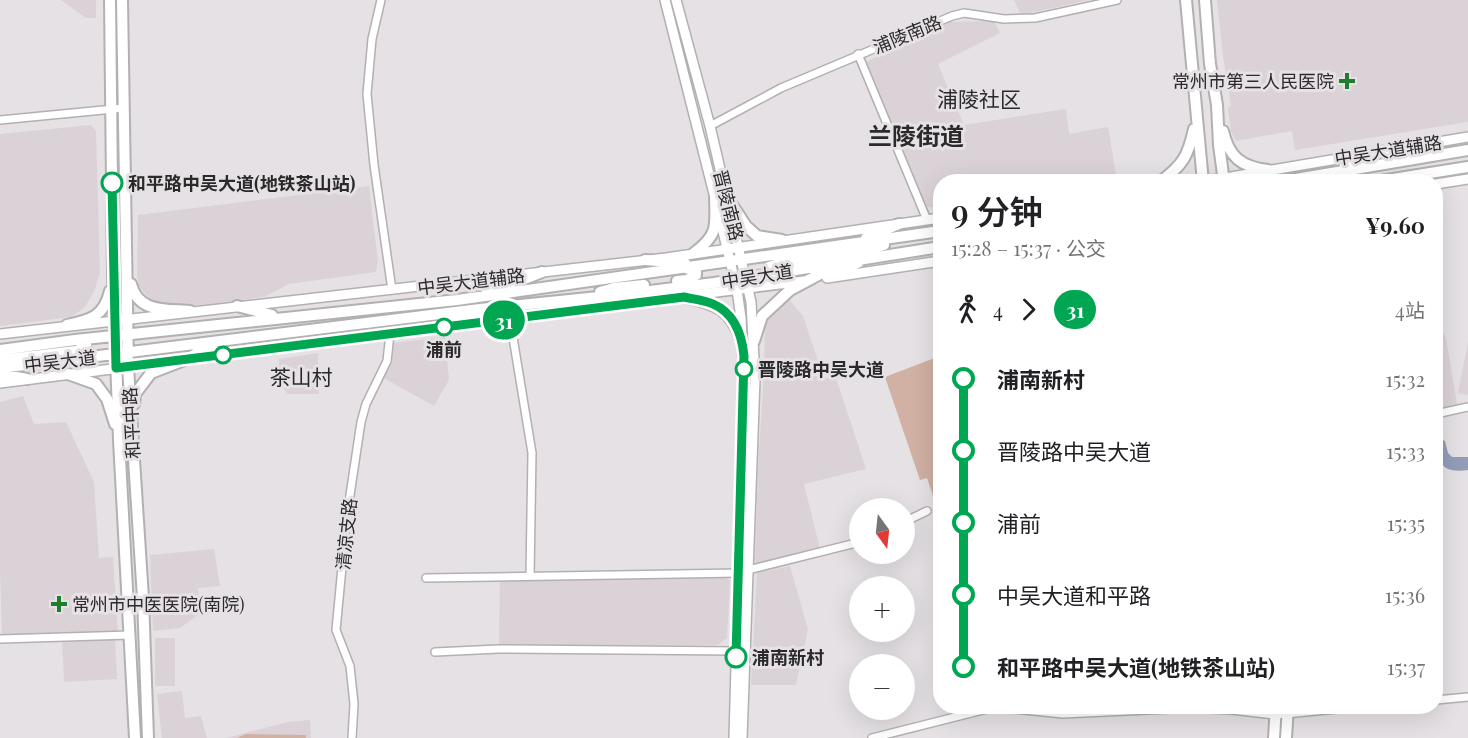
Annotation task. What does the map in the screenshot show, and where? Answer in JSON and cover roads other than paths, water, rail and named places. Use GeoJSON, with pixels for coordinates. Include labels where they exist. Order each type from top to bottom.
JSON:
{"type":"FeatureCollection","features":[{"type":"Feature","properties":{"kind":"main road","name":"和平中路"},"geometry":{"type":"LineString","coordinates":[[110,0],[114,320],[116,354],[122,367],[130,425],[142,598],[148,738]]}},
{"type":"Feature","properties":{"kind":"main road","name":"和平中路"},"geometry":{"type":"LineString","coordinates":[[123,0],[128,353],[122,367],[119,440],[135,738]]}},
{"type":"Feature","properties":{"kind":"main road","name":"晋陵南路"},"geometry":{"type":"LineString","coordinates":[[665,0],[721,198],[739,247],[748,283],[754,341],[755,379],[737,651],[734,738]]}},
{"type":"Feature","properties":{"kind":"main road","name":"晋陵南路"},"geometry":{"type":"LineString","coordinates":[[676,0],[710,126],[727,248],[736,285],[742,340],[744,380],[742,738]]}},
{"type":"Feature","properties":{"kind":"main road"},"geometry":{"type":"LineString","coordinates":[[1186,0],[1201,174]]}},
{"type":"Feature","properties":{"kind":"main road"},"geometry":{"type":"LineString","coordinates":[[1205,0],[1210,64],[1226,143],[1240,162],[1252,168],[1268,170]]}},
{"type":"Feature","properties":{"kind":"main road"},"geometry":{"type":"LineString","coordinates":[[1217,105],[1223,174]]}},
{"type":"Feature","properties":{"kind":"main road"},"geometry":{"type":"LineString","coordinates":[[1169,174],[1183,162],[1189,152],[1197,117]]}},
{"type":"Feature","properties":{"kind":"main road","name":"中吴大道辅路"},"geometry":{"type":"LineString","coordinates":[[1250,174],[1468,137]]}},
{"type":"Feature","properties":{"kind":"main road"},"geometry":{"type":"LineString","coordinates":[[1324,174],[1468,150]]}},
{"type":"Feature","properties":{"kind":"main road"},"geometry":{"type":"LineString","coordinates":[[1314,174],[1381,152]]}},
{"type":"Feature","properties":{"kind":"main road"},"geometry":{"type":"LineString","coordinates":[[1424,174],[1468,167]]}},
{"type":"Feature","properties":{"kind":"main road"},"geometry":{"type":"LineString","coordinates":[[1443,183],[1468,179]]}},
{"type":"Feature","properties":{"kind":"main road"},"geometry":{"type":"LineString","coordinates":[[721,198],[758,236],[782,240]]}},
{"type":"Feature","properties":{"kind":"main road"},"geometry":{"type":"LineString","coordinates":[[694,253],[709,242],[716,225],[721,198]]}},
{"type":"Feature","properties":{"kind":"main road","name":"中吴大道辅路"},"geometry":{"type":"LineString","coordinates":[[0,334],[645,260],[933,219]]}},
{"type":"Feature","properties":{"kind":"main road"},"geometry":{"type":"LineString","coordinates":[[823,249],[832,243],[867,238],[899,224]]}},
{"type":"Feature","properties":{"kind":"main road","name":"中吴大道"},"geometry":{"type":"LineString","coordinates":[[0,351],[115,335],[457,300],[933,232]]}},
{"type":"Feature","properties":{"kind":"main road"},"geometry":{"type":"LineString","coordinates":[[775,272],[769,270],[768,267],[864,251],[910,236]]}},
{"type":"Feature","properties":{"kind":"main road","name":"中吴大道"},"geometry":{"type":"LineString","coordinates":[[0,368],[426,316],[577,305],[618,295],[736,285],[748,283],[775,272],[933,249]]}},
{"type":"Feature","properties":{"kind":"main road"},"geometry":{"type":"LineString","coordinates":[[127,253],[131,286],[135,297],[151,308],[190,311]]}},
{"type":"Feature","properties":{"kind":"main road"},"geometry":{"type":"LineString","coordinates":[[754,341],[762,316],[790,290],[820,274],[847,269],[864,259]]}},
{"type":"Feature","properties":{"kind":"main road"},"geometry":{"type":"LineString","coordinates":[[645,260],[703,265]]}},
{"type":"Feature","properties":{"kind":"main road"},"geometry":{"type":"LineString","coordinates":[[748,283],[805,281],[933,262]]}},
{"type":"Feature","properties":{"kind":"main road"},"geometry":{"type":"LineString","coordinates":[[577,305],[614,288],[687,280],[696,275],[696,271],[683,268]]}},
{"type":"Feature","properties":{"kind":"main road"},"geometry":{"type":"LineString","coordinates":[[457,300],[477,290],[514,283],[542,272]]}},
{"type":"Feature","properties":{"kind":"main road"},"geometry":{"type":"LineString","coordinates":[[67,325],[88,320],[100,312],[107,302],[113,276]]}},
{"type":"Feature","properties":{"kind":"main road"},"geometry":{"type":"LineString","coordinates":[[0,383],[497,321],[577,305],[684,297],[736,285]]}},
{"type":"Feature","properties":{"kind":"main road"},"geometry":{"type":"LineString","coordinates":[[392,320],[385,318],[385,314],[392,311],[452,305],[484,295]]}},
{"type":"Feature","properties":{"kind":"main road"},"geometry":{"type":"LineString","coordinates":[[684,297],[712,304],[723,310],[735,324],[742,340]]}},
{"type":"Feature","properties":{"kind":"main road"},"geometry":{"type":"LineString","coordinates":[[237,306],[281,318]]}},
{"type":"Feature","properties":{"kind":"main road"},"geometry":{"type":"LineString","coordinates":[[239,339],[286,328],[344,321],[351,317],[351,313],[341,311]]}},
{"type":"Feature","properties":{"kind":"main road"},"geometry":{"type":"LineString","coordinates":[[182,347],[169,343],[169,338],[175,335],[234,330],[303,315]]}},
{"type":"Feature","properties":{"kind":"main road"},"geometry":{"type":"LineString","coordinates":[[426,316],[467,319],[484,317],[497,321]]}},
{"type":"Feature","properties":{"kind":"main road"},"geometry":{"type":"LineString","coordinates":[[46,344],[91,322]]}},
{"type":"Feature","properties":{"kind":"main road"},"geometry":{"type":"LineString","coordinates":[[130,425],[135,394],[151,373],[201,351],[237,347],[272,335]]}},
{"type":"Feature","properties":{"kind":"main road"},"geometry":{"type":"LineString","coordinates":[[0,360],[86,348],[86,344],[75,340]]}},
{"type":"Feature","properties":{"kind":"main road"},"geometry":{"type":"LineString","coordinates":[[68,374],[96,384],[107,399],[119,440]]}},
{"type":"Feature","properties":{"kind":"main road"},"geometry":{"type":"LineString","coordinates":[[0,375],[27,379]]}},
{"type":"Feature","properties":{"kind":"main road"},"geometry":{"type":"LineString","coordinates":[[1274,738],[1280,714]]}},
{"type":"Feature","properties":{"kind":"main road"},"geometry":{"type":"LineString","coordinates":[[1282,714],[1286,738]]}},
{"type":"Feature","properties":{"kind":"street"},"geometry":{"type":"LineString","coordinates":[[381,0],[368,67],[367,103],[392,290]]}},
{"type":"Feature","properties":{"kind":"street","name":"浦陵南路"},"geometry":{"type":"LineString","coordinates":[[710,126],[781,87],[964,13],[1005,19],[1035,18],[1117,0]]}},
{"type":"Feature","properties":{"kind":"street"},"geometry":{"type":"LineString","coordinates":[[858,54],[927,220]]}},
{"type":"Feature","properties":{"kind":"street"},"geometry":{"type":"LineString","coordinates":[[0,120],[124,108]]}},
{"type":"Feature","properties":{"kind":"street"},"geometry":{"type":"LineString","coordinates":[[510,319],[532,453],[530,576]]}},
{"type":"Feature","properties":{"kind":"street","name":"清凉支路"},"geometry":{"type":"LineString","coordinates":[[352,738],[354,704],[350,666],[336,630],[347,515],[361,422],[366,404],[387,361],[390,334]]}},
{"type":"Feature","properties":{"kind":"street"},"geometry":{"type":"LineString","coordinates":[[1443,412],[1468,407],[1468,415]]}},
{"type":"Feature","properties":{"kind":"street"},"geometry":{"type":"LineString","coordinates":[[915,517],[927,511]]}},
{"type":"Feature","properties":{"kind":"street"},"geometry":{"type":"LineString","coordinates":[[426,578],[743,572],[849,545]]}},
{"type":"Feature","properties":{"kind":"street"},"geometry":{"type":"LineString","coordinates":[[0,639],[130,635]]}},
{"type":"Feature","properties":{"kind":"street"},"geometry":{"type":"LineString","coordinates":[[435,652],[737,651]]}},
{"type":"Feature","properties":{"kind":"street"},"geometry":{"type":"LineString","coordinates":[[1443,699],[1468,697]]}},
{"type":"Feature","properties":{"kind":"street"},"geometry":{"type":"LineString","coordinates":[[872,738],[967,714]]}},
{"type":"Feature","properties":{"kind":"water"},"geometry":{"type":"Polygon","coordinates":[[[1443,440],[1452,457],[1468,457],[1468,470],[1459,471],[1443,466],[1443,440]]]}},
{"type":"Feature","properties":{"kind":"place","name":"常州市第三人民医院"},"geometry":{"type":"Point","coordinates":[1347,81]}},
{"type":"Feature","properties":{"kind":"place","name":"和平路中吴大道(地铁茶山站)"},"geometry":{"type":"Point","coordinates":[112,183]}},
{"type":"Feature","properties":{"kind":"place","name":"浦前"},"geometry":{"type":"Point","coordinates":[444,327]}},
{"type":"Feature","properties":{"kind":"place","name":"晋陵路中吴大道"},"geometry":{"type":"Point","coordinates":[744,369]}},
{"type":"Feature","properties":{"kind":"place","name":"常州市中医医院(南院)"},"geometry":{"type":"Point","coordinates":[59,604]}},
{"type":"Feature","properties":{"kind":"place","name":"浦南新村"},"geometry":{"type":"Point","coordinates":[736,657]}},
{"type":"Feature","properties":{"kind":"district","name":"浦陵社区"},"geometry":{"type":"Point","coordinates":[979,98]}},
{"type":"Feature","properties":{"kind":"district","name":"兰陵街道"},"geometry":{"type":"Point","coordinates":[916,135]}},
{"type":"Feature","properties":{"kind":"district","name":"茶山村"},"geometry":{"type":"Point","coordinates":[301,376]}}]}
